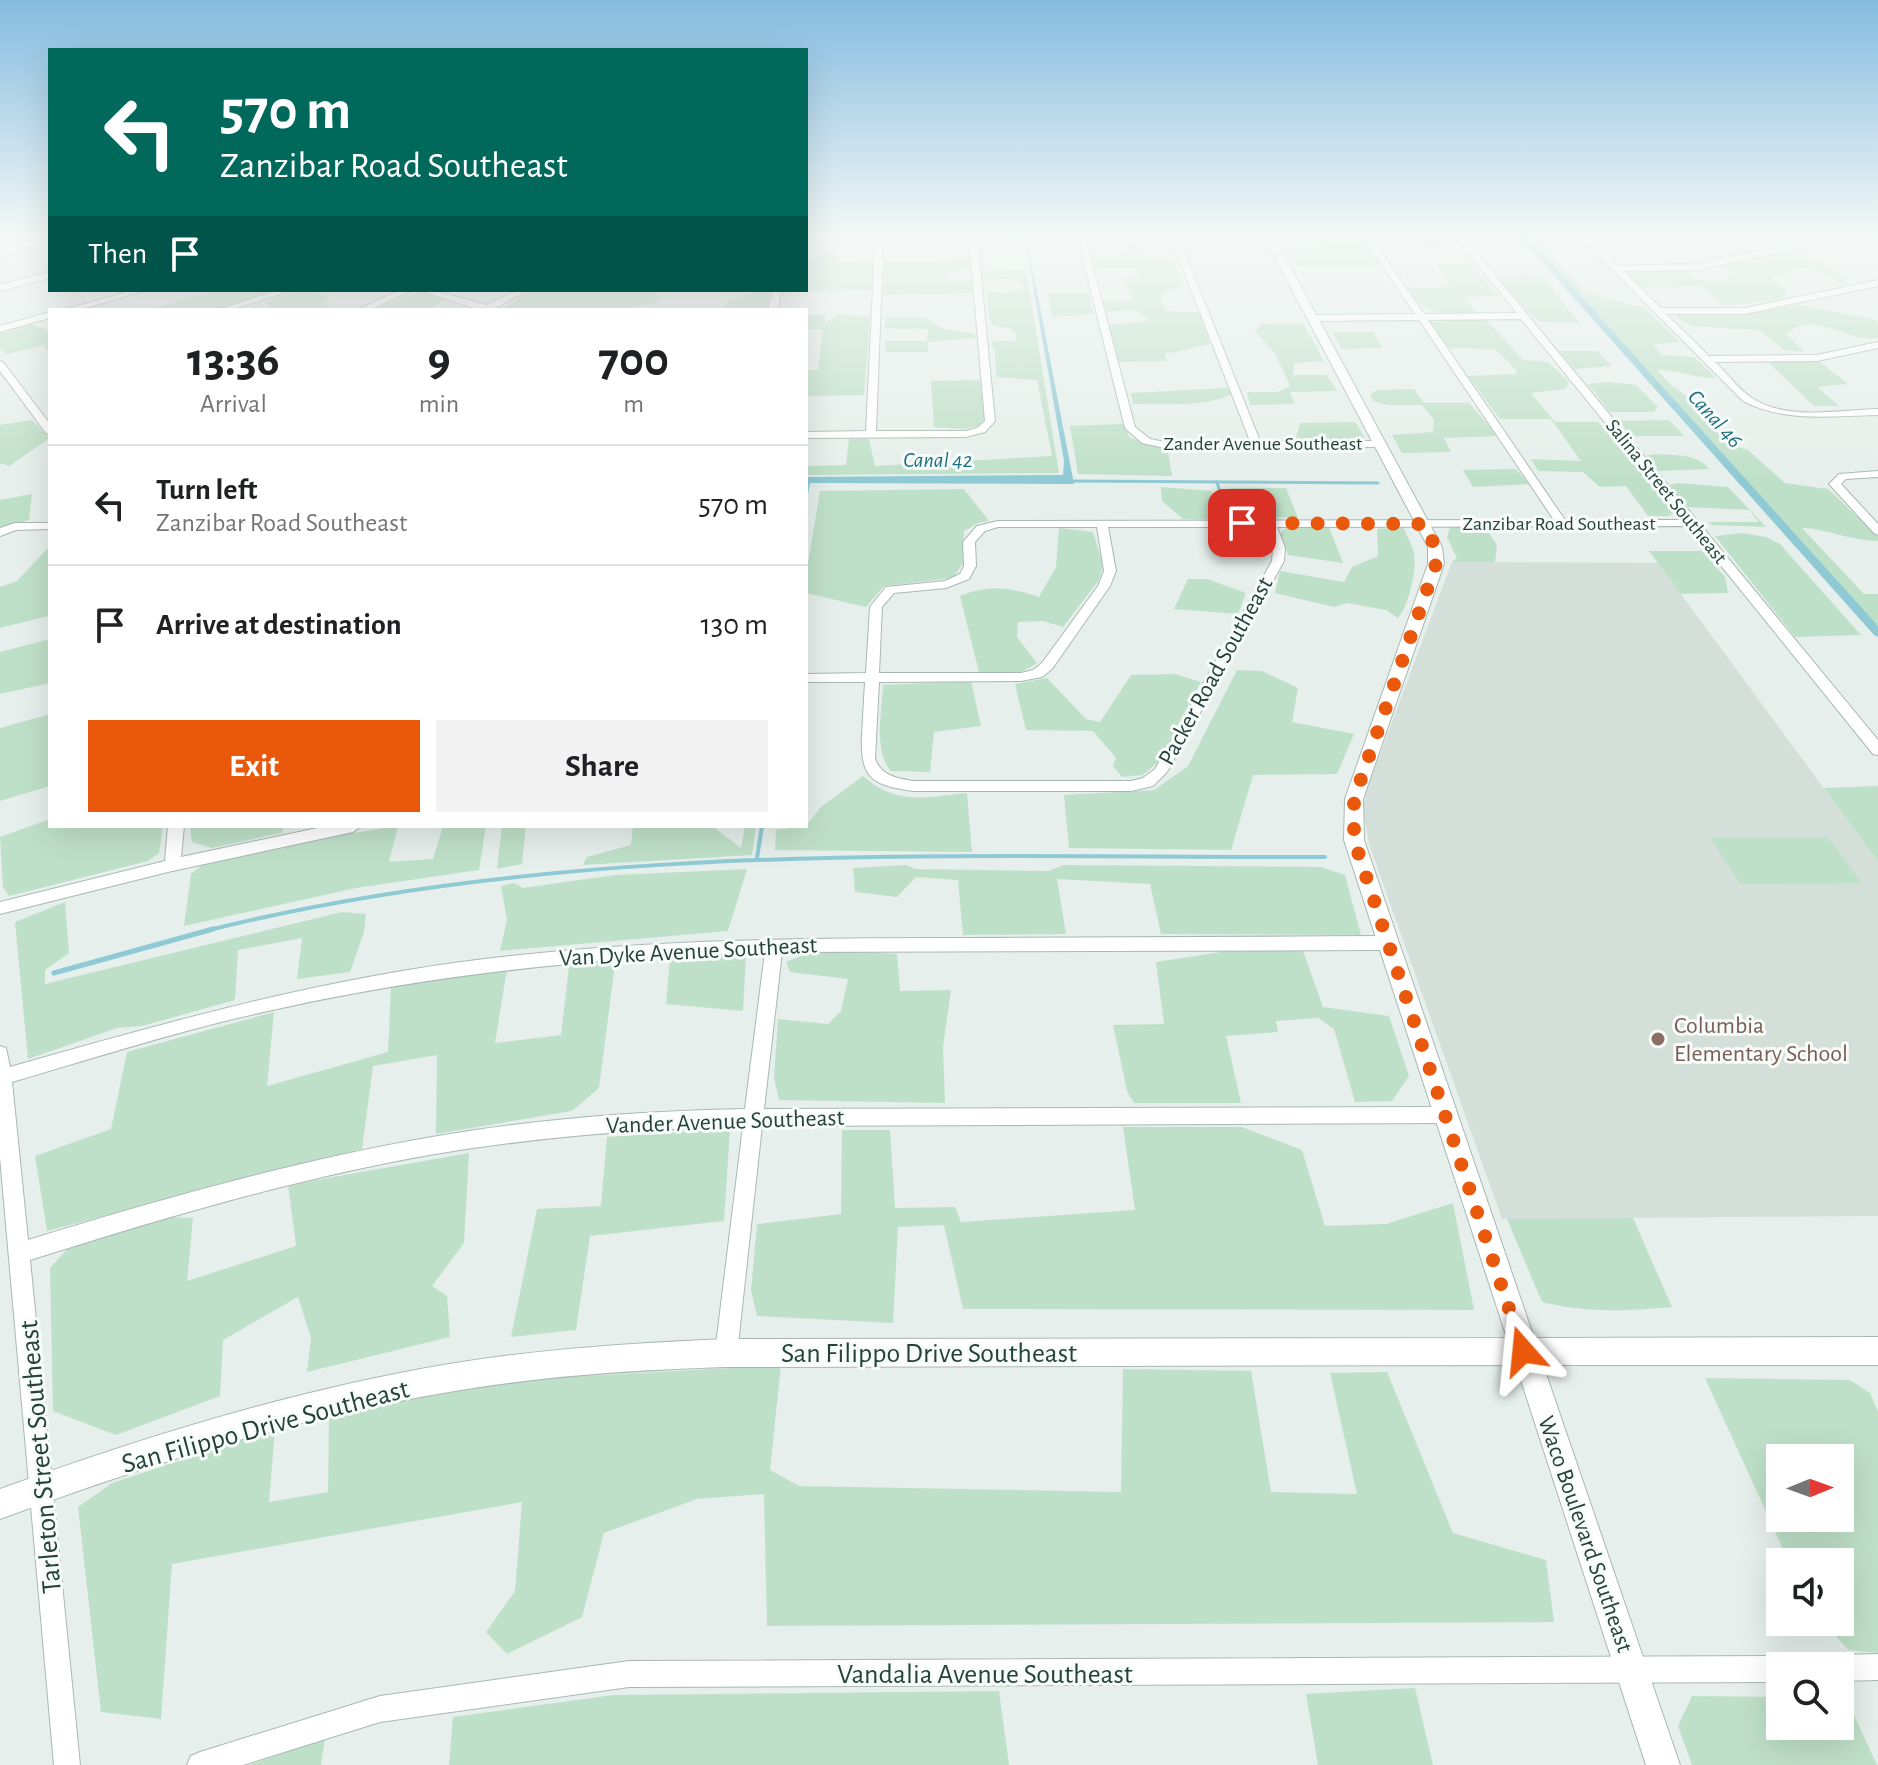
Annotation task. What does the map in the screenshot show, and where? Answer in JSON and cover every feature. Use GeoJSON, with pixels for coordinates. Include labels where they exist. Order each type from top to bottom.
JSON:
{"type":"FeatureCollection","features":[{"type":"Feature","properties":{"kind":"street"},"geometry":{"type":"LineString","coordinates":[[871,435],[876,315]]}},
{"type":"Feature","properties":{"kind":"street"},"geometry":{"type":"LineString","coordinates":[[808,435],[961,434],[982,430],[990,421],[980,315]]}},
{"type":"Feature","properties":{"kind":"street","name":"Zander Avenue Southeast"},"geometry":{"type":"LineString","coordinates":[[1101,315],[1130,428],[1146,441],[1165,445],[1380,444]]}},
{"type":"Feature","properties":{"kind":"street"},"geometry":{"type":"LineString","coordinates":[[1205,315],[1256,444]]}},
{"type":"Feature","properties":{"kind":"street"},"geometry":{"type":"LineString","coordinates":[[1661,315],[1747,399],[1765,409],[1790,413],[1878,412]]}},
{"type":"Feature","properties":{"kind":"street"},"geometry":{"type":"LineString","coordinates":[[0,329],[48,316]]}},
{"type":"Feature","properties":{"kind":"street"},"geometry":{"type":"LineString","coordinates":[[1312,318],[1524,316]]}},
{"type":"Feature","properties":{"kind":"street","name":"Salina Street Southeast"},"geometry":{"type":"LineString","coordinates":[[1524,316],[1878,750]]}},
{"type":"Feature","properties":{"kind":"street"},"geometry":{"type":"LineString","coordinates":[[1422,317],[1562,523]]}},
{"type":"Feature","properties":{"kind":"street","name":"Waco Boulevard Southeast"},"geometry":{"type":"LineString","coordinates":[[1312,318],[1435,547],[1436,564],[1354,799],[1354,840],[1663,1765]]}},
{"type":"Feature","properties":{"kind":"street"},"geometry":{"type":"LineString","coordinates":[[1706,359],[1817,358],[1878,345]]}},
{"type":"Feature","properties":{"kind":"street"},"geometry":{"type":"LineString","coordinates":[[0,364],[48,428]]}},
{"type":"Feature","properties":{"kind":"street"},"geometry":{"type":"LineString","coordinates":[[1878,474],[1853,474],[1837,479],[1837,489],[1878,531]]}},
{"type":"Feature","properties":{"kind":"street","name":"Packer Road Southeast"},"geometry":{"type":"LineString","coordinates":[[875,775],[892,783],[913,786],[1131,786],[1148,782],[1160,772],[1278,561],[1279,548],[1270,523]]}},
{"type":"Feature","properties":{"kind":"street","name":"Zanzibar Road Southeast"},"geometry":{"type":"LineString","coordinates":[[875,775],[868,759],[876,607],[890,590],[950,584],[963,578],[969,569],[969,542],[981,528],[998,524],[1693,523]]}},
{"type":"Feature","properties":{"kind":"street"},"geometry":{"type":"LineString","coordinates":[[808,678],[1021,677],[1037,674],[1047,666],[1104,586],[1110,571],[1102,524]]}},
{"type":"Feature","properties":{"kind":"street"},"geometry":{"type":"LineString","coordinates":[[0,532],[15,527],[48,526]]}},
{"type":"Feature","properties":{"kind":"street"},"geometry":{"type":"LineString","coordinates":[[172,865],[176,828]]}},
{"type":"Feature","properties":{"kind":"street"},"geometry":{"type":"LineString","coordinates":[[0,908],[172,865],[344,828]]}},
{"type":"Feature","properties":{"kind":"street","name":"Van Dyke Avenue Southeast"},"geometry":{"type":"LineString","coordinates":[[2,1077],[212,1017],[365,984],[538,958],[678,947],[774,945],[1387,943]]}},
{"type":"Feature","properties":{"kind":"street"},"geometry":{"type":"LineString","coordinates":[[726,1353],[774,945]]}},
{"type":"Feature","properties":{"kind":"street","name":"Tarleton Street Southeast"},"geometry":{"type":"LineString","coordinates":[[0,1054],[67,1765]]}},
{"type":"Feature","properties":{"kind":"street","name":"Vander Avenue Southeast"},"geometry":{"type":"LineString","coordinates":[[19,1253],[183,1201],[330,1164],[512,1134],[632,1121],[754,1116],[1446,1115]]}},
{"type":"Feature","properties":{"kind":"street","name":"San Filippo Drive Southeast"},"geometry":{"type":"LineString","coordinates":[[0,1504],[201,1436],[284,1413],[478,1372],[651,1353],[1878,1351]]}},
{"type":"Feature","properties":{"kind":"street"},"geometry":{"type":"LineString","coordinates":[[1854,1668],[1878,1667]]}},
{"type":"Feature","properties":{"kind":"street","name":"Vandalia Avenue Southeast"},"geometry":{"type":"LineString","coordinates":[[200,1765],[380,1709],[629,1674],[1766,1669]]}},
{"type":"Feature","properties":{"kind":"shaded area","name":"Columbia Elementary School"},"geometry":{"type":"Polygon","coordinates":[[[1452,562],[1658,563],[1878,862],[1878,1216],[1502,1219],[1369,844],[1363,810],[1367,789],[1452,562]]]}},
{"type":"Feature","properties":{"kind":"green space"},"geometry":{"type":"Polygon","coordinates":[[[808,315],[824,315],[826,323],[836,315],[870,317],[864,395],[808,396],[808,370],[818,370],[823,329],[808,329],[808,315]]]}},
{"type":"Feature","properties":{"kind":"green space"},"geometry":{"type":"Polygon","coordinates":[[[989,315],[1034,315],[1059,473],[808,475],[808,466],[846,465],[849,439],[869,439],[875,466],[1052,456],[1037,380],[996,377],[995,351],[991,344],[994,341],[1014,341],[1018,336],[1011,329],[993,325],[989,315]]]}},
{"type":"Feature","properties":{"kind":"green space"},"geometry":{"type":"Polygon","coordinates":[[[1143,315],[1201,315],[1210,344],[1165,354],[1167,361],[1119,362],[1109,325],[1150,321],[1143,315]]]}},
{"type":"Feature","properties":{"kind":"green space"},"geometry":{"type":"Polygon","coordinates":[[[1531,315],[1574,315],[1580,323],[1540,322],[1531,315]]]}},
{"type":"Feature","properties":{"kind":"green space"},"geometry":{"type":"Polygon","coordinates":[[[1597,315],[1652,315],[1680,342],[1653,344],[1662,355],[1694,357],[1716,378],[1657,370],[1690,399],[1727,443],[1748,450],[1785,483],[1828,489],[1878,536],[1878,541],[1868,540],[1802,528],[1864,594],[1878,594],[1878,629],[1597,315]]]}},
{"type":"Feature","properties":{"kind":"green space"},"geometry":{"type":"Polygon","coordinates":[[[1853,315],[1878,322],[1878,338],[1808,324],[1786,334],[1805,352],[1784,350],[1759,330],[1692,326],[1676,317],[1853,315]]]}},
{"type":"Feature","properties":{"kind":"green space"},"geometry":{"type":"Polygon","coordinates":[[[886,317],[926,318],[943,329],[973,333],[977,338],[928,342],[928,352],[886,352],[884,341],[927,341],[928,329],[885,328],[886,317]]]}},
{"type":"Feature","properties":{"kind":"green space"},"geometry":{"type":"Polygon","coordinates":[[[1486,319],[1523,360],[1548,362],[1569,382],[1565,389],[1531,393],[1555,422],[1598,422],[1675,511],[1669,516],[1648,516],[1626,486],[1600,487],[1583,472],[1538,471],[1531,459],[1581,461],[1551,419],[1500,419],[1468,376],[1517,374],[1495,349],[1449,348],[1429,322],[1486,319]]]}},
{"type":"Feature","properties":{"kind":"green space"},"geometry":{"type":"Polygon","coordinates":[[[1303,323],[1324,361],[1294,363],[1293,375],[1327,375],[1337,391],[1290,392],[1295,404],[1250,405],[1247,392],[1278,392],[1290,386],[1275,353],[1255,331],[1262,324],[1303,323]]]}},
{"type":"Feature","properties":{"kind":"green space"},"geometry":{"type":"Polygon","coordinates":[[[32,324],[48,330],[48,351],[44,345],[7,354],[0,348],[0,334],[32,324]]]}},
{"type":"Feature","properties":{"kind":"green space"},"geometry":{"type":"Polygon","coordinates":[[[1332,332],[1373,332],[1383,348],[1342,349],[1332,332]]]}},
{"type":"Feature","properties":{"kind":"green space"},"geometry":{"type":"Polygon","coordinates":[[[1559,351],[1597,351],[1612,366],[1575,369],[1559,351]]]}},
{"type":"Feature","properties":{"kind":"green space"},"geometry":{"type":"Polygon","coordinates":[[[1767,361],[1820,362],[1848,384],[1817,387],[1839,406],[1814,406],[1767,361]]]}},
{"type":"Feature","properties":{"kind":"green space"},"geometry":{"type":"Polygon","coordinates":[[[980,380],[985,418],[979,426],[963,429],[934,427],[931,381],[980,380]]]}},
{"type":"Feature","properties":{"kind":"green space"},"geometry":{"type":"Polygon","coordinates":[[[1610,382],[1636,385],[1658,407],[1654,412],[1610,412],[1588,384],[1610,382]]]}},
{"type":"Feature","properties":{"kind":"green space"},"geometry":{"type":"Polygon","coordinates":[[[1227,388],[1232,394],[1184,404],[1133,404],[1131,393],[1227,388]]]}},
{"type":"Feature","properties":{"kind":"green space"},"geometry":{"type":"Polygon","coordinates":[[[1414,389],[1424,403],[1469,403],[1498,436],[1444,438],[1451,452],[1402,453],[1392,435],[1433,432],[1434,420],[1422,405],[1388,405],[1373,401],[1370,394],[1377,390],[1414,389]]]}},
{"type":"Feature","properties":{"kind":"green space"},"geometry":{"type":"Polygon","coordinates":[[[32,420],[48,439],[9,466],[0,463],[0,425],[32,420]]]}},
{"type":"Feature","properties":{"kind":"green space"},"geometry":{"type":"Polygon","coordinates":[[[1669,420],[1684,436],[1631,436],[1619,421],[1669,420]]]}},
{"type":"Feature","properties":{"kind":"green space"},"geometry":{"type":"Polygon","coordinates":[[[1355,422],[1365,438],[1295,442],[1300,423],[1355,422]]]}},
{"type":"Feature","properties":{"kind":"green space"},"geometry":{"type":"Polygon","coordinates":[[[1123,424],[1130,438],[1167,447],[1172,476],[1078,474],[1070,426],[1123,424]]]}},
{"type":"Feature","properties":{"kind":"green space"},"geometry":{"type":"Polygon","coordinates":[[[1656,454],[1692,458],[1709,469],[1658,471],[1645,456],[1656,454]]]}},
{"type":"Feature","properties":{"kind":"green space"},"geometry":{"type":"Polygon","coordinates":[[[1516,469],[1529,484],[1473,487],[1463,470],[1516,469]]]}},
{"type":"Feature","properties":{"kind":"green space"},"geometry":{"type":"Polygon","coordinates":[[[1669,485],[1728,487],[1766,527],[1712,525],[1709,522],[1759,522],[1749,510],[1688,507],[1669,485]]]}},
{"type":"Feature","properties":{"kind":"green space"},"geometry":{"type":"Polygon","coordinates":[[[1161,487],[1212,491],[1216,519],[1183,519],[1162,501],[1161,487]]]}},
{"type":"Feature","properties":{"kind":"green space"},"geometry":{"type":"Polygon","coordinates":[[[1230,488],[1286,488],[1298,518],[1236,516],[1228,493],[1230,488]]]}},
{"type":"Feature","properties":{"kind":"green space"},"geometry":{"type":"Polygon","coordinates":[[[964,489],[989,521],[964,531],[963,563],[953,578],[884,586],[866,607],[808,593],[808,563],[820,491],[964,489]]]}},
{"type":"Feature","properties":{"kind":"green space"},"geometry":{"type":"Polygon","coordinates":[[[32,494],[29,520],[0,528],[0,500],[32,494]]]}},
{"type":"Feature","properties":{"kind":"green space"},"geometry":{"type":"Polygon","coordinates":[[[1289,526],[1329,527],[1343,563],[1288,555],[1280,533],[1289,526]]]}},
{"type":"Feature","properties":{"kind":"green space"},"geometry":{"type":"Polygon","coordinates":[[[1484,526],[1497,545],[1495,562],[1452,562],[1457,558],[1447,537],[1450,527],[1484,526]]]}},
{"type":"Feature","properties":{"kind":"green space"},"geometry":{"type":"Polygon","coordinates":[[[1403,527],[1414,553],[1414,568],[1409,596],[1398,618],[1386,610],[1347,603],[1334,607],[1275,593],[1280,571],[1344,582],[1352,567],[1378,556],[1377,529],[1403,527]]]}},
{"type":"Feature","properties":{"kind":"green space"},"geometry":{"type":"Polygon","coordinates":[[[1059,528],[1093,532],[1103,565],[1099,580],[1063,627],[1043,621],[1018,622],[1017,637],[1037,663],[1022,672],[979,672],[960,596],[999,589],[1039,597],[1056,567],[1059,528]]]}},
{"type":"Feature","properties":{"kind":"green space"},"geometry":{"type":"Polygon","coordinates":[[[1742,533],[1766,537],[1780,544],[1861,635],[1795,637],[1715,536],[1742,533]]]}},
{"type":"Feature","properties":{"kind":"green space"},"geometry":{"type":"Polygon","coordinates":[[[48,548],[48,616],[0,628],[0,587],[17,581],[48,548]]]}},
{"type":"Feature","properties":{"kind":"green space"},"geometry":{"type":"Polygon","coordinates":[[[1649,551],[1702,551],[1725,577],[1728,593],[1681,594],[1649,551]]]}},
{"type":"Feature","properties":{"kind":"green space"},"geometry":{"type":"Polygon","coordinates":[[[1188,579],[1207,579],[1246,593],[1238,614],[1174,609],[1188,579]]]}},
{"type":"Feature","properties":{"kind":"green space"},"geometry":{"type":"Polygon","coordinates":[[[48,640],[48,683],[0,694],[0,652],[48,640]]]}},
{"type":"Feature","properties":{"kind":"green space"},"geometry":{"type":"Polygon","coordinates":[[[1237,670],[1262,671],[1298,688],[1292,722],[1354,734],[1337,774],[1253,775],[1231,850],[1069,848],[1064,795],[1154,790],[1188,766],[1237,670]]]}},
{"type":"Feature","properties":{"kind":"green space"},"geometry":{"type":"Polygon","coordinates":[[[1175,674],[1201,682],[1157,763],[1143,775],[1122,777],[1113,766],[1116,758],[1093,731],[1026,730],[1015,684],[1047,678],[1086,719],[1100,722],[1131,675],[1175,674]]]}},
{"type":"Feature","properties":{"kind":"green space"},"geometry":{"type":"Polygon","coordinates":[[[971,681],[981,726],[934,732],[930,772],[891,771],[885,763],[880,742],[883,685],[971,681]]]}},
{"type":"Feature","properties":{"kind":"green space"},"geometry":{"type":"Polygon","coordinates":[[[48,715],[48,787],[0,801],[0,728],[48,715]]]}},
{"type":"Feature","properties":{"kind":"green space"},"geometry":{"type":"Polygon","coordinates":[[[863,776],[876,786],[900,796],[967,793],[972,852],[775,850],[776,830],[808,828],[821,807],[863,776]]]}},
{"type":"Feature","properties":{"kind":"green space"},"geometry":{"type":"Polygon","coordinates":[[[1878,786],[1878,862],[1824,788],[1878,786]]]}},
{"type":"Feature","properties":{"kind":"green space"},"geometry":{"type":"Polygon","coordinates":[[[48,820],[48,828],[163,828],[159,853],[148,861],[9,896],[3,887],[0,837],[48,820]]]}},
{"type":"Feature","properties":{"kind":"green space"},"geometry":{"type":"Polygon","coordinates":[[[190,828],[284,828],[281,833],[212,848],[192,842],[190,828]]]}},
{"type":"Feature","properties":{"kind":"green space"},"geometry":{"type":"Polygon","coordinates":[[[398,828],[389,862],[433,859],[442,828],[486,828],[479,870],[356,888],[184,926],[191,874],[204,863],[303,841],[398,828]]]}},
{"type":"Feature","properties":{"kind":"green space"},"geometry":{"type":"Polygon","coordinates":[[[502,828],[526,828],[522,864],[497,869],[502,828]]]}},
{"type":"Feature","properties":{"kind":"green space"},"geometry":{"type":"Polygon","coordinates":[[[633,828],[715,828],[741,848],[745,828],[756,828],[752,855],[583,865],[587,857],[631,845],[633,828]]]}},
{"type":"Feature","properties":{"kind":"green space"},"geometry":{"type":"Polygon","coordinates":[[[1828,837],[1862,883],[1740,884],[1711,838],[1828,837]]]}},
{"type":"Feature","properties":{"kind":"green space"},"geometry":{"type":"Polygon","coordinates":[[[906,865],[915,869],[1049,871],[1063,865],[1321,867],[1345,875],[1361,935],[1161,934],[1150,884],[1057,879],[1066,934],[963,935],[958,880],[916,877],[897,897],[855,892],[853,868],[906,865]]]}},
{"type":"Feature","properties":{"kind":"green space"},"geometry":{"type":"Polygon","coordinates":[[[747,869],[728,931],[500,951],[507,920],[501,886],[514,883],[523,888],[615,875],[747,869]]]}},
{"type":"Feature","properties":{"kind":"green space"},"geometry":{"type":"Polygon","coordinates":[[[65,902],[69,953],[45,970],[45,984],[342,912],[366,914],[364,932],[350,972],[297,979],[302,938],[238,950],[235,1000],[142,1026],[117,1028],[28,1059],[15,922],[65,902]]]}},
{"type":"Feature","properties":{"kind":"green space"},"geometry":{"type":"Polygon","coordinates":[[[1222,947],[1302,948],[1323,1007],[1389,1016],[1409,1076],[1392,1101],[1355,1102],[1334,1029],[1318,1018],[1276,1021],[1278,1032],[1226,1036],[1241,1103],[1134,1103],[1127,1091],[1113,1025],[1164,1024],[1156,962],[1221,952],[1222,947]]]}},
{"type":"Feature","properties":{"kind":"green space"},"geometry":{"type":"Polygon","coordinates":[[[817,949],[897,954],[900,991],[951,990],[943,1047],[945,1103],[779,1100],[774,1078],[778,1019],[828,1024],[841,1011],[848,979],[790,972],[786,962],[817,949]]]}},
{"type":"Feature","properties":{"kind":"green space"},"geometry":{"type":"Polygon","coordinates":[[[716,953],[746,956],[743,1011],[666,1004],[670,959],[716,953]]]}},
{"type":"Feature","properties":{"kind":"green space"},"geometry":{"type":"Polygon","coordinates":[[[615,964],[599,1088],[572,1111],[436,1134],[437,1055],[373,1066],[362,1149],[47,1231],[35,1156],[111,1129],[127,1052],[274,1012],[267,1086],[388,1052],[391,987],[507,969],[495,1043],[561,1035],[569,966],[615,964]]]}},
{"type":"Feature","properties":{"kind":"green space"},"geometry":{"type":"Polygon","coordinates":[[[1123,1127],[1242,1127],[1302,1150],[1325,1226],[1386,1224],[1453,1203],[1474,1310],[963,1309],[944,1225],[898,1227],[893,1323],[757,1316],[751,1291],[757,1224],[841,1214],[842,1130],[890,1130],[895,1208],[955,1207],[961,1222],[1135,1210],[1123,1127]]]}},
{"type":"Feature","properties":{"kind":"green space"},"geometry":{"type":"Polygon","coordinates":[[[730,1129],[724,1221],[590,1236],[576,1330],[511,1337],[537,1209],[601,1206],[607,1137],[730,1129]]]}},
{"type":"Feature","properties":{"kind":"green space"},"geometry":{"type":"Polygon","coordinates":[[[469,1153],[464,1243],[432,1286],[447,1296],[450,1337],[307,1372],[311,1338],[298,1297],[223,1340],[220,1396],[116,1435],[53,1411],[50,1268],[68,1248],[166,1217],[193,1218],[187,1281],[296,1246],[288,1185],[469,1153]]]}},
{"type":"Feature","properties":{"kind":"green space"},"geometry":{"type":"Polygon","coordinates":[[[1633,1218],[1672,1307],[1607,1310],[1542,1302],[1507,1219],[1633,1218]]]}},
{"type":"Feature","properties":{"kind":"green space"},"geometry":{"type":"Polygon","coordinates":[[[781,1365],[770,1470],[799,1486],[1121,1492],[1123,1369],[1251,1371],[1271,1492],[1357,1494],[1330,1373],[1387,1372],[1453,1533],[1546,1560],[1554,1622],[767,1626],[764,1494],[697,1499],[604,1533],[582,1617],[507,1654],[486,1632],[515,1591],[522,1502],[172,1564],[161,1719],[101,1712],[78,1507],[112,1483],[275,1429],[269,1502],[328,1492],[329,1413],[531,1379],[781,1365]]]}},
{"type":"Feature","properties":{"kind":"green space"},"geometry":{"type":"Polygon","coordinates":[[[1705,1378],[1850,1380],[1870,1393],[1878,1412],[1878,1653],[1848,1650],[1836,1636],[1854,1636],[1854,1548],[1783,1548],[1775,1532],[1854,1532],[1854,1444],[1766,1444],[1766,1512],[1705,1378]]]}},
{"type":"Feature","properties":{"kind":"green space"},"geometry":{"type":"Polygon","coordinates":[[[1415,1688],[1433,1765],[1318,1765],[1306,1694],[1415,1688]]]}},
{"type":"Feature","properties":{"kind":"green space"},"geometry":{"type":"Polygon","coordinates":[[[999,1691],[1009,1765],[449,1765],[453,1717],[613,1695],[999,1691]]]}},
{"type":"Feature","properties":{"kind":"green space"},"geometry":{"type":"Polygon","coordinates":[[[1692,1696],[1766,1697],[1766,1740],[1854,1740],[1854,1715],[1877,1765],[1692,1765],[1678,1726],[1692,1696]]]}},
{"type":"Feature","properties":{"kind":"green space"},"geometry":{"type":"Polygon","coordinates":[[[325,1738],[321,1765],[249,1765],[325,1738]]]}},
{"type":"Feature","properties":{"kind":"water"},"geometry":{"type":"Polygon","coordinates":[[[1038,315],[1042,315],[1074,484],[808,483],[808,477],[1063,475],[1064,461],[1038,315]]]}},
{"type":"Feature","properties":{"kind":"waterway","name":"Canal 46"},"geometry":{"type":"LineString","coordinates":[[1594,315],[1878,633]]}},
{"type":"Feature","properties":{"kind":"waterway"},"geometry":{"type":"LineString","coordinates":[[808,486],[809,480]]}},
{"type":"Feature","properties":{"kind":"waterway"},"geometry":{"type":"LineString","coordinates":[[1071,481],[1378,483]]}},
{"type":"Feature","properties":{"kind":"waterway"},"geometry":{"type":"LineString","coordinates":[[1217,482],[1227,516]]}},
{"type":"Feature","properties":{"kind":"waterway"},"geometry":{"type":"LineString","coordinates":[[757,858],[762,828]]}},
{"type":"Feature","properties":{"kind":"waterway"},"geometry":{"type":"LineString","coordinates":[[209,930],[343,901],[482,881],[622,867],[903,857],[1325,857]]}},
{"type":"Feature","properties":{"kind":"waterway"},"geometry":{"type":"LineString","coordinates":[[209,930],[213,929]]}},
{"type":"Feature","properties":{"kind":"waterway"},"geometry":{"type":"LineString","coordinates":[[54,973],[209,930]]}},
{"type":"Feature","properties":{"kind":"place","name":"Columbia Elementary School"},"geometry":{"type":"Point","coordinates":[1658,1039]}},
{"type":"Feature","properties":{"kind":"route"},"geometry":{"type":"LineString","coordinates":[[1242,523],[1425,524],[1435,547],[1436,564],[1354,799],[1354,840],[1523,1351]]}},
{"type":"Feature","properties":{"kind":"water label","name":"Canal 42"},"geometry":{"type":"Point","coordinates":[938,459]}}]}
